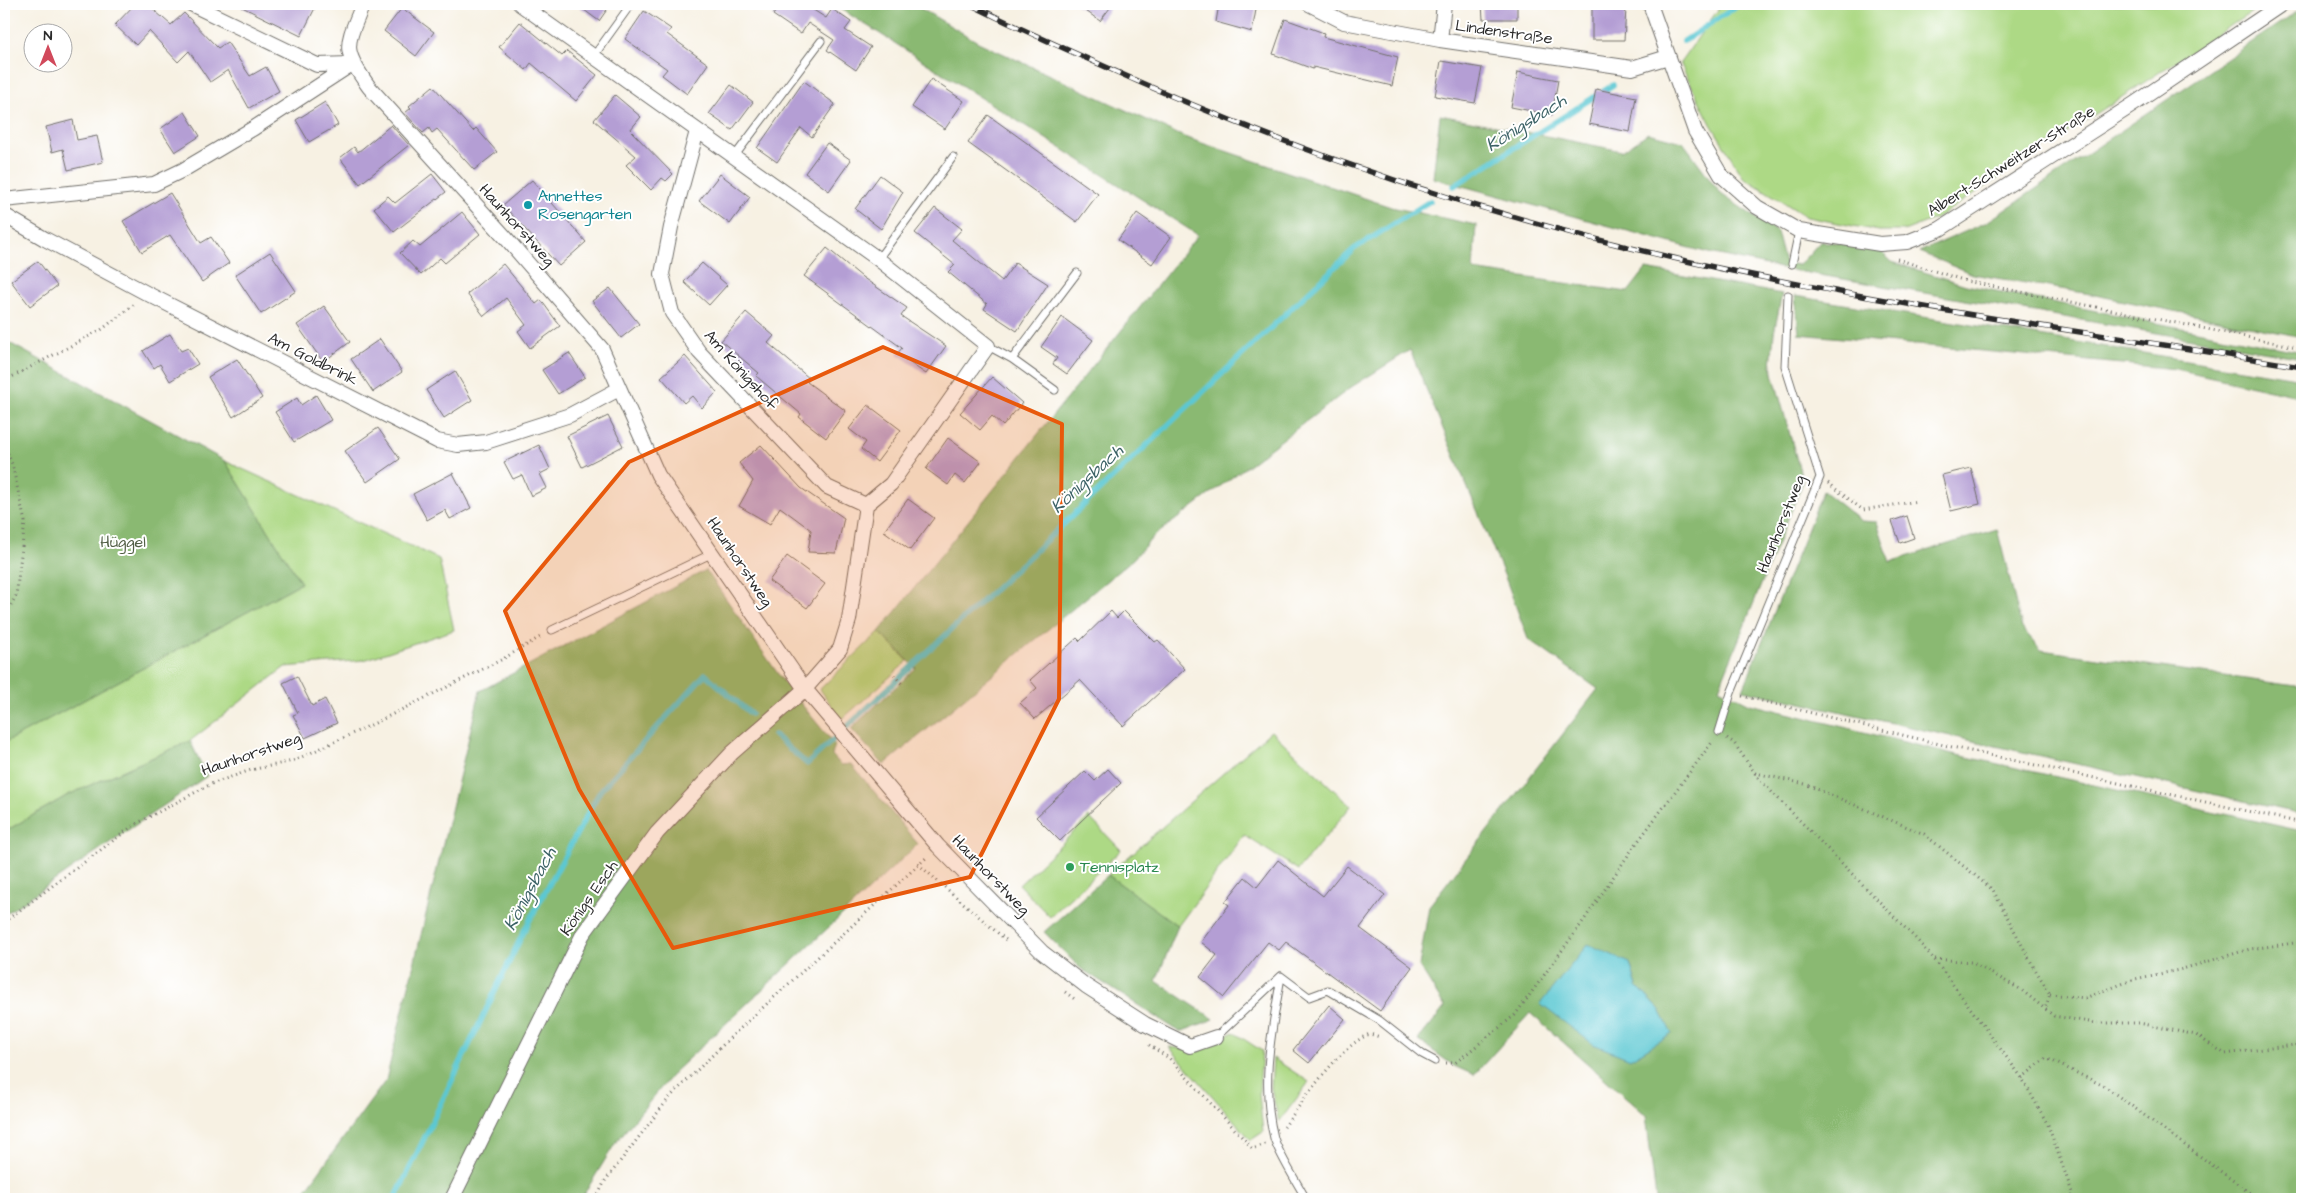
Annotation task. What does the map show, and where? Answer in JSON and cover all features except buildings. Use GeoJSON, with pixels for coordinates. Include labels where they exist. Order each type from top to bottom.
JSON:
{"type":"FeatureCollection","features":[{"type":"Feature","properties":{"kind":"street"},"geometry":{"type":"LineString","coordinates":[[191,4],[317,65],[352,64]]}},
{"type":"Feature","properties":{"kind":"street","name":"Haunhorstweg"},"geometry":{"type":"LineString","coordinates":[[363,4],[347,42],[352,64],[369,87],[506,238],[602,349],[658,476],[713,553],[805,689],[938,846],[1042,952],[1086,986],[1145,1024],[1190,1046],[1216,1037]]}},
{"type":"Feature","properties":{"kind":"street"},"geometry":{"type":"LineString","coordinates":[[520,4],[878,259],[988,346],[891,484],[866,505],[849,620],[840,649],[805,689]]}},
{"type":"Feature","properties":{"kind":"street","name":"Lindenstraße"},"geometry":{"type":"LineString","coordinates":[[1309,4],[1344,22],[1440,40],[1632,68],[1668,57]]}},
{"type":"Feature","properties":{"kind":"street"},"geometry":{"type":"LineString","coordinates":[[1440,40],[1444,4]]}},
{"type":"Feature","properties":{"kind":"street","name":"Albert-Schweitzer-Straße"},"geometry":{"type":"LineString","coordinates":[[1650,4],[1695,131],[1720,175],[1757,207],[1799,231],[1880,244],[1907,242],[1940,229],[2117,115],[2282,4]]}},
{"type":"Feature","properties":{"kind":"street"},"geometry":{"type":"LineString","coordinates":[[4,200],[154,184],[254,128],[352,64]]}},
{"type":"Feature","properties":{"kind":"street","name":"Am Königshof"},"geometry":{"type":"LineString","coordinates":[[698,131],[671,227],[662,274],[672,314],[698,352],[827,487],[866,505]]}},
{"type":"Feature","properties":{"kind":"street","name":"Am Goldbrink"},"geometry":{"type":"LineString","coordinates":[[4,215],[45,240],[148,294],[437,440],[458,445],[486,442],[570,415],[619,389]]}},
{"type":"Feature","properties":{"kind":"street","name":"Königs Esch"},"geometry":{"type":"LineString","coordinates":[[452,1199],[583,934],[657,833],[732,753],[805,689]]}},
{"type":"Feature","properties":{"kind":"lane"},"geometry":{"type":"LineString","coordinates":[[593,57],[631,4]]}},
{"type":"Feature","properties":{"kind":"lane"},"geometry":{"type":"LineString","coordinates":[[734,158],[821,41]]}},
{"type":"Feature","properties":{"kind":"lane"},"geometry":{"type":"LineString","coordinates":[[878,259],[953,157]]}},
{"type":"Feature","properties":{"kind":"lane"},"geometry":{"type":"LineString","coordinates":[[1792,264],[1799,231]]}},
{"type":"Feature","properties":{"kind":"lane"},"geometry":{"type":"LineString","coordinates":[[1012,358],[1077,273]]}},
{"type":"Feature","properties":{"kind":"lane","name":"Haunhorstweg"},"geometry":{"type":"LineString","coordinates":[[1719,732],[1731,693],[1820,477],[1785,366],[1788,295]]}},
{"type":"Feature","properties":{"kind":"lane"},"geometry":{"type":"LineString","coordinates":[[988,346],[1012,358],[1055,390]]}},
{"type":"Feature","properties":{"kind":"lane"},"geometry":{"type":"LineString","coordinates":[[552,630],[713,553]]}},
{"type":"Feature","properties":{"kind":"lane"},"geometry":{"type":"LineString","coordinates":[[1216,1037],[1281,976]]}},
{"type":"Feature","properties":{"kind":"lane"},"geometry":{"type":"LineString","coordinates":[[1281,976],[1309,998],[1328,990],[1379,1020],[1422,1054],[1436,1062]]}},
{"type":"Feature","properties":{"kind":"lane"},"geometry":{"type":"LineString","coordinates":[[1281,976],[1269,1047],[1266,1091],[1274,1139],[1306,1199]]}},
{"type":"Feature","properties":{"kind":"path"},"geometry":{"type":"LineString","coordinates":[[1880,244],[1894,258],[1966,281],[2302,348]]}},
{"type":"Feature","properties":{"kind":"path"},"geometry":{"type":"LineString","coordinates":[[4,381],[101,330],[148,294]]}},
{"type":"Feature","properties":{"kind":"path"},"geometry":{"type":"LineString","coordinates":[[4,444],[12,464],[25,522],[16,596],[4,617]]}},
{"type":"Feature","properties":{"kind":"path"},"geometry":{"type":"LineString","coordinates":[[1820,477],[1863,510],[1918,501]]}},
{"type":"Feature","properties":{"kind":"path","name":"Haunhorstweg"},"geometry":{"type":"LineString","coordinates":[[4,922],[134,825],[211,784],[251,770],[293,761],[373,724],[501,660],[552,630]]}},
{"type":"Feature","properties":{"kind":"path"},"geometry":{"type":"LineString","coordinates":[[894,675],[902,684]]}},
{"type":"Feature","properties":{"kind":"path"},"geometry":{"type":"LineString","coordinates":[[1731,693],[1952,747],[2302,823]]}},
{"type":"Feature","properties":{"kind":"path"},"geometry":{"type":"LineString","coordinates":[[1436,1062],[1455,1063],[1515,1015],[1582,923],[1633,848],[1702,758],[1719,732],[1734,743],[1754,772],[1934,959],[2022,1078],[2048,1125],[2073,1195],[2070,1199]]}},
{"type":"Feature","properties":{"kind":"path"},"geometry":{"type":"LineString","coordinates":[[1754,772],[1806,784],[1924,834],[1993,890],[2050,994],[2045,1009]]}},
{"type":"Feature","properties":{"kind":"path"},"geometry":{"type":"LineString","coordinates":[[596,1199],[605,1181],[670,1098],[733,1035],[938,846]]}},
{"type":"Feature","properties":{"kind":"path"},"geometry":{"type":"LineString","coordinates":[[2050,994],[2085,998],[2135,979],[2179,970],[2250,949],[2302,942]]}},
{"type":"Feature","properties":{"kind":"path"},"geometry":{"type":"LineString","coordinates":[[1934,959],[1971,962],[2020,989],[2054,1016],[2095,1023],[2139,1023],[2196,1035],[2226,1054],[2302,1044]]}},
{"type":"Feature","properties":{"kind":"path"},"geometry":{"type":"LineString","coordinates":[[1274,1139],[1317,1082],[1357,1038],[1370,1034],[1386,1042]]}},
{"type":"Feature","properties":{"kind":"path"},"geometry":{"type":"LineString","coordinates":[[2022,1078],[2046,1058],[2106,1087],[2258,1199]]}},
{"type":"Feature","properties":{"kind":"highlighted area"},"geometry":{"type":"Polygon","coordinates":[[[883,347],[1062,424],[1059,699],[970,877],[673,948],[579,789],[505,611],[629,462],[883,347]]]}},
{"type":"Feature","properties":{"kind":"green space"},"geometry":{"type":"Polygon","coordinates":[[[833,4],[913,4],[978,42],[1184,137],[1391,207],[1476,225],[1473,270],[1628,292],[1646,269],[1782,294],[1774,333],[1771,366],[1803,482],[1719,688],[1750,704],[1953,754],[2302,831],[2302,1199],[1656,1199],[1646,1115],[1530,1013],[1474,1075],[1454,1066],[1418,1040],[1445,1007],[1419,966],[1429,906],[1598,689],[1528,639],[1505,577],[1410,350],[1353,386],[1153,537],[1133,559],[884,765],[851,729],[916,668],[879,632],[1198,235],[833,4]],[[1630,963],[1579,1032],[1593,1044],[1660,1010],[1637,986],[1630,963]]]}},
{"type":"Feature","properties":{"kind":"green space"},"geometry":{"type":"Polygon","coordinates":[[[1722,4],[2264,4],[1937,218],[1904,231],[1879,231],[1807,217],[1743,177],[1711,124],[1680,63],[1722,4]]]}},
{"type":"Feature","properties":{"kind":"green space"},"geometry":{"type":"Polygon","coordinates":[[[2302,8],[2302,337],[2090,294],[1973,274],[1919,252],[1987,222],[2302,8]]]}},
{"type":"Feature","properties":{"kind":"green space"},"geometry":{"type":"Polygon","coordinates":[[[1440,115],[1622,151],[1648,133],[1683,142],[1721,194],[1777,232],[1785,263],[1799,265],[1820,242],[1832,242],[1880,250],[1892,262],[1966,285],[2302,352],[2302,358],[1785,269],[1705,252],[1433,178],[1440,115]]]}},
{"type":"Feature","properties":{"kind":"green space"},"geometry":{"type":"Polygon","coordinates":[[[1795,296],[2302,379],[2302,397],[2176,369],[1799,334],[1795,296]]]}},
{"type":"Feature","properties":{"kind":"green space","name":"Hüggel"},"geometry":{"type":"Polygon","coordinates":[[[4,340],[225,461],[301,583],[4,743],[4,340]]]}},
{"type":"Feature","properties":{"kind":"green space"},"geometry":{"type":"Polygon","coordinates":[[[225,461],[439,559],[454,630],[364,660],[285,667],[190,741],[68,795],[4,832],[4,743],[301,583],[225,461]]]}},
{"type":"Feature","properties":{"kind":"green space"},"geometry":{"type":"Polygon","coordinates":[[[1823,491],[1861,521],[1877,522],[1890,562],[1997,529],[2022,628],[2041,650],[2302,687],[2302,814],[1743,690],[1823,491]]]}},
{"type":"Feature","properties":{"kind":"green space"},"geometry":{"type":"Polygon","coordinates":[[[706,570],[785,684],[835,745],[832,755],[841,765],[851,764],[918,844],[675,1071],[616,1142],[581,1199],[299,1199],[386,1080],[480,691],[706,570]]]}},
{"type":"Feature","properties":{"kind":"green space"},"geometry":{"type":"Polygon","coordinates":[[[879,632],[908,661],[841,720],[820,689],[879,632]]]}},
{"type":"Feature","properties":{"kind":"green space"},"geometry":{"type":"Polygon","coordinates":[[[1271,731],[1351,806],[1298,870],[1244,835],[1178,926],[1108,875],[1271,731]]]}},
{"type":"Feature","properties":{"kind":"green space"},"geometry":{"type":"Polygon","coordinates":[[[190,741],[207,776],[4,915],[4,832],[68,795],[190,741]]]}},
{"type":"Feature","properties":{"kind":"green space","name":"Tennisplatz"},"geometry":{"type":"Polygon","coordinates":[[[1089,817],[1121,850],[1050,917],[1019,885],[1089,817]]]}},
{"type":"Feature","properties":{"kind":"green space"},"geometry":{"type":"Polygon","coordinates":[[[1108,875],[1178,926],[1156,981],[1214,1019],[1180,1032],[1080,968],[1044,932],[1108,875]]]}},
{"type":"Feature","properties":{"kind":"green space"},"geometry":{"type":"Polygon","coordinates":[[[1233,1032],[1262,1051],[1259,1093],[1263,1132],[1251,1140],[1169,1047],[1201,1051],[1233,1032]]]}},
{"type":"Feature","properties":{"kind":"green space"},"geometry":{"type":"Polygon","coordinates":[[[1273,1058],[1309,1082],[1279,1122],[1271,1088],[1273,1058]]]}},
{"type":"Feature","properties":{"kind":"water"},"geometry":{"type":"Polygon","coordinates":[[[1588,944],[1630,963],[1637,986],[1660,1010],[1672,1034],[1630,1059],[1593,1044],[1540,1004],[1588,944]]]}},
{"type":"Feature","properties":{"kind":"waterway","name":"Königsbach"},"geometry":{"type":"LineString","coordinates":[[1684,41],[1740,4]]}},
{"type":"Feature","properties":{"kind":"waterway","name":"Königsbach"},"geometry":{"type":"LineString","coordinates":[[1454,186],[1613,85]]}},
{"type":"Feature","properties":{"kind":"waterway","name":"Königsbach"},"geometry":{"type":"LineString","coordinates":[[774,735],[807,764],[1354,249],[1430,201]]}},
{"type":"Feature","properties":{"kind":"waterway","name":"Königsbach"},"geometry":{"type":"LineString","coordinates":[[395,1199],[526,927],[600,791],[705,674],[751,714]]}},
{"type":"Feature","properties":{"kind":"railway"},"geometry":{"type":"LineString","coordinates":[[970,4],[1081,56],[1247,127],[1324,156],[1402,182],[1480,207],[1559,229],[1638,250],[1791,283],[2009,321],[2302,367]]}},
{"type":"Feature","properties":{"kind":"place","name":"Annettes Rosengarten"},"geometry":{"type":"Point","coordinates":[528,205]}},
{"type":"Feature","properties":{"kind":"place","name":"Tennisplatz"},"geometry":{"type":"Point","coordinates":[1070,867]}}]}
